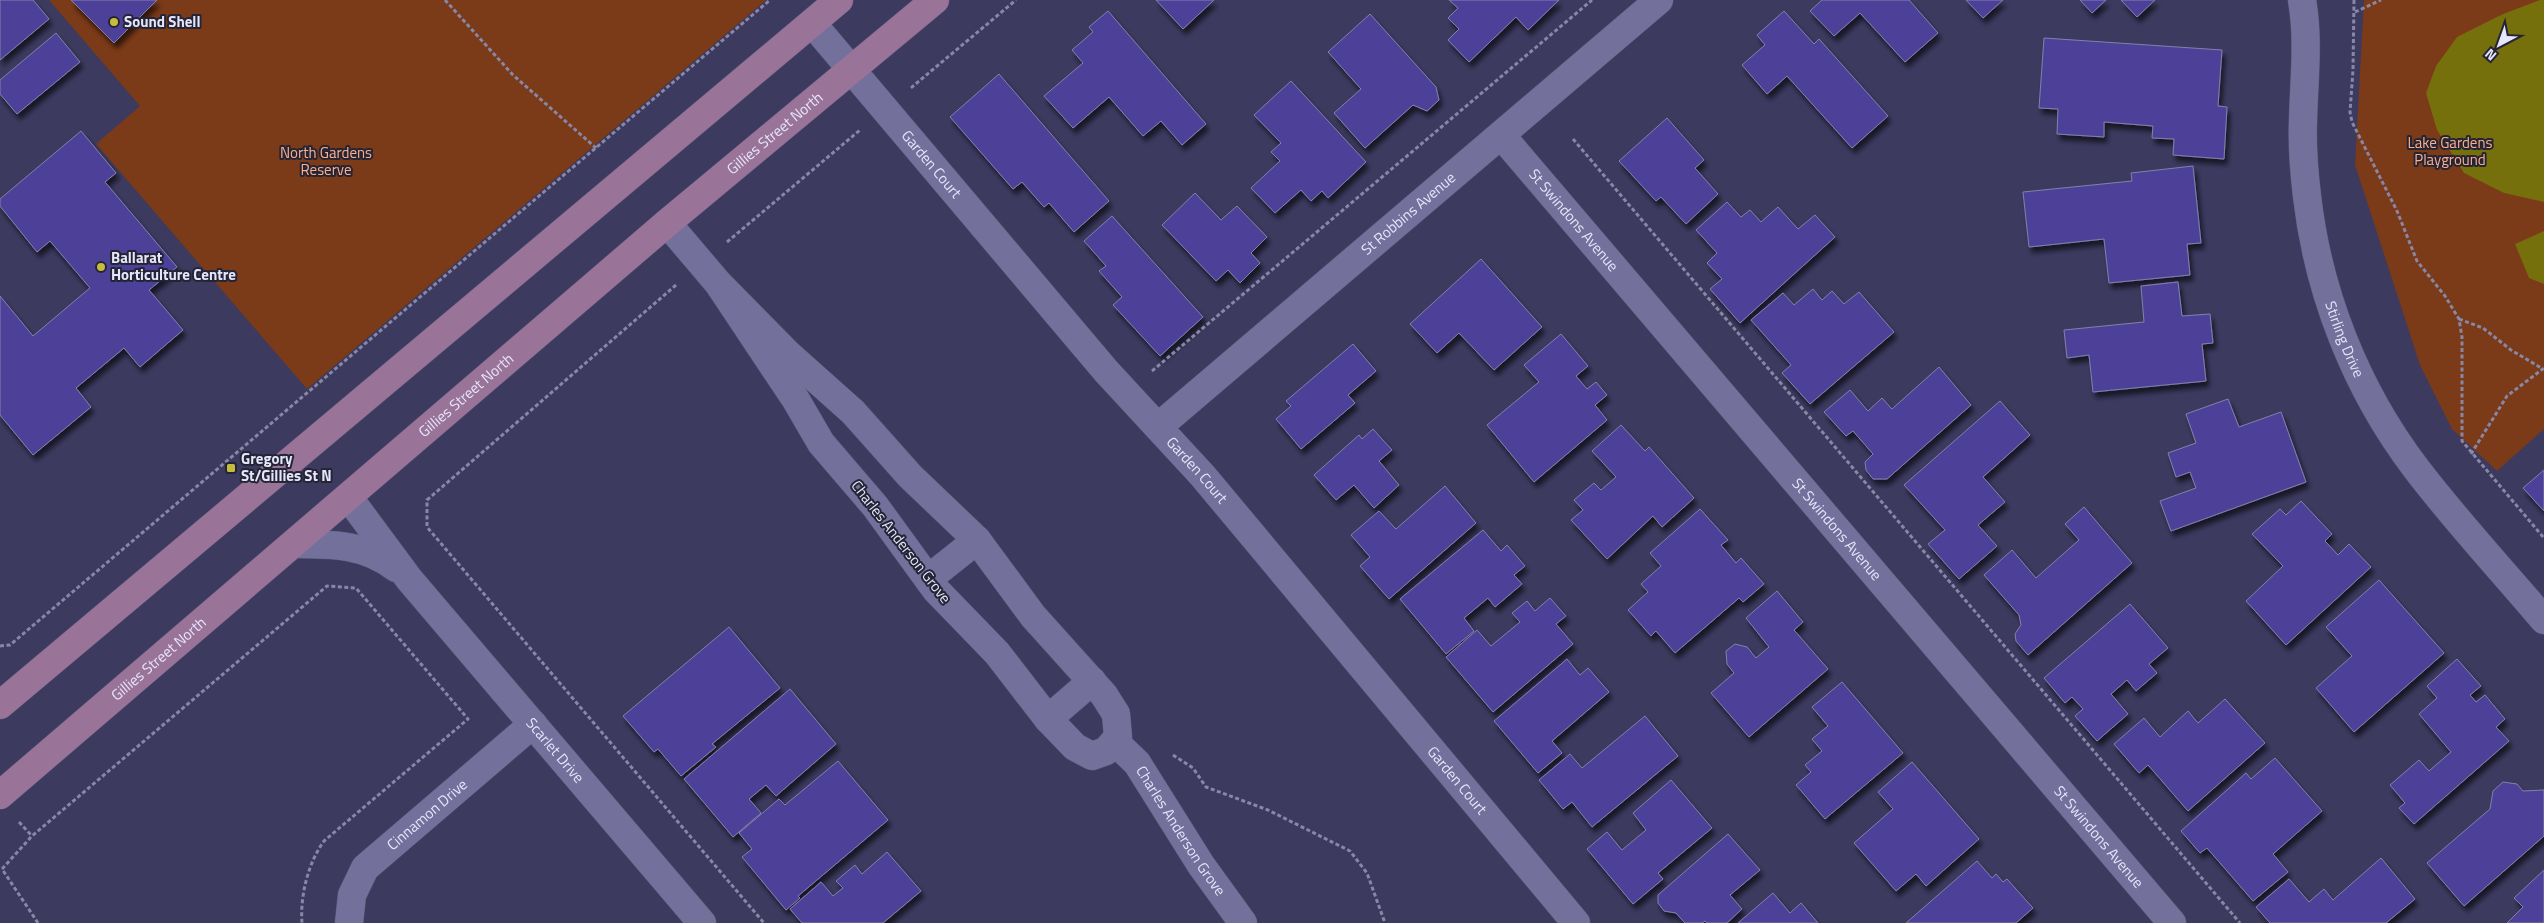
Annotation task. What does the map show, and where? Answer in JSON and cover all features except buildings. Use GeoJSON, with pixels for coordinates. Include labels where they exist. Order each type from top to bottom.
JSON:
{"type":"FeatureCollection","features":[{"type":"Feature","properties":{"kind":"main road"},"geometry":{"type":"LineString","coordinates":[[2,702],[839,0]]}},
{"type":"Feature","properties":{"kind":"main road","name":"Gillies Street North"},"geometry":{"type":"LineString","coordinates":[[0,795],[349,498],[667,223],[935,0]]}},
{"type":"Feature","properties":{"kind":"street","name":"St Robbins Avenue"},"geometry":{"type":"LineString","coordinates":[[1158,427],[1659,0]]}},
{"type":"Feature","properties":{"kind":"street","name":"Stirling Drive"},"geometry":{"type":"LineString","coordinates":[[2302,0],[2306,28],[2303,122],[2305,181],[2316,252],[2333,312],[2362,381],[2414,466],[2544,620]]}},
{"type":"Feature","properties":{"kind":"street","name":"Garden Court"},"geometry":{"type":"LineString","coordinates":[[812,23],[1106,371],[1209,484],[1576,923]]}},
{"type":"Feature","properties":{"kind":"street","name":"St Swindons Avenue"},"geometry":{"type":"LineString","coordinates":[[1501,136],[2172,923]]}},
{"type":"Feature","properties":{"kind":"street","name":"Charles Anderson Grove"},"geometry":{"type":"LineString","coordinates":[[667,223],[710,273],[788,354],[853,412],[910,476],[977,540],[1032,616],[1092,681],[1116,714],[1119,732],[1115,742],[1102,754],[1087,755],[1075,747],[1048,719],[997,653],[928,579],[875,506],[821,444],[796,400],[710,273]]}},
{"type":"Feature","properties":{"kind":"street","name":"Scarlet Drive"},"geometry":{"type":"LineString","coordinates":[[349,498],[409,579],[702,923]]}},
{"type":"Feature","properties":{"kind":"street"},"geometry":{"type":"LineString","coordinates":[[928,579],[977,540]]}},
{"type":"Feature","properties":{"kind":"street","name":"Scarlet Drive"},"geometry":{"type":"LineString","coordinates":[[294,544],[339,545],[359,548],[380,557],[409,579]]}},
{"type":"Feature","properties":{"kind":"street"},"geometry":{"type":"LineString","coordinates":[[1048,719],[1092,681]]}},
{"type":"Feature","properties":{"kind":"street","name":"Cinnamon Drive"},"geometry":{"type":"LineString","coordinates":[[349,923],[352,894],[365,868],[533,724]]}},
{"type":"Feature","properties":{"kind":"street","name":"Charles Anderson Grove"},"geometry":{"type":"LineString","coordinates":[[1115,742],[1137,763],[1201,865],[1243,923]]}},
{"type":"Feature","properties":{"kind":"path"},"geometry":{"type":"LineString","coordinates":[[445,0],[513,75],[596,148]]}},
{"type":"Feature","properties":{"kind":"path"},"geometry":{"type":"LineString","coordinates":[[0,646],[10,646],[770,0]]}},
{"type":"Feature","properties":{"kind":"path"},"geometry":{"type":"LineString","coordinates":[[912,86],[1016,0]]}},
{"type":"Feature","properties":{"kind":"path"},"geometry":{"type":"LineString","coordinates":[[1152,371],[1592,0]]}},
{"type":"Feature","properties":{"kind":"path"},"geometry":{"type":"LineString","coordinates":[[2354,0],[2350,112],[2352,122],[2397,211],[2417,261],[2445,296],[2459,319],[2462,337],[2462,441],[2471,454],[2544,538]]}},
{"type":"Feature","properties":{"kind":"path"},"geometry":{"type":"LineString","coordinates":[[2355,12],[2381,0]]}},
{"type":"Feature","properties":{"kind":"path"},"geometry":{"type":"LineString","coordinates":[[764,923],[427,527],[427,500],[710,273],[864,127]]}},
{"type":"Feature","properties":{"kind":"path"},"geometry":{"type":"LineString","coordinates":[[1573,139],[2240,923]]}},
{"type":"Feature","properties":{"kind":"path"},"geometry":{"type":"LineString","coordinates":[[2459,319],[2483,328],[2511,350],[2543,368],[2507,396],[2471,454]]}},
{"type":"Feature","properties":{"kind":"path"},"geometry":{"type":"LineString","coordinates":[[38,923],[2,869],[32,836],[327,586],[356,588],[468,719],[324,841],[310,867],[303,898],[302,923]]}},
{"type":"Feature","properties":{"kind":"path"},"geometry":{"type":"LineString","coordinates":[[1168,752],[1193,768],[1206,787],[1268,810],[1350,851],[1367,873],[1385,923]]}},
{"type":"Feature","properties":{"kind":"green space","name":"North Gardens Reserve"},"geometry":{"type":"Polygon","coordinates":[[[49,0],[766,0],[307,389],[96,144],[140,106],[49,0]]]}},
{"type":"Feature","properties":{"kind":"green space","name":"Lake Gardens Playground"},"geometry":{"type":"Polygon","coordinates":[[[2364,0],[2544,0],[2544,429],[2497,471],[2452,429],[2420,365],[2355,165],[2364,0]]]}},
{"type":"Feature","properties":{"kind":"shaded area"},"geometry":{"type":"Polygon","coordinates":[[[2544,0],[2544,202],[2504,193],[2464,173],[2437,130],[2426,93],[2436,66],[2457,37],[2503,14],[2544,0]]]}},
{"type":"Feature","properties":{"kind":"shaded area"},"geometry":{"type":"Polygon","coordinates":[[[2544,231],[2544,284],[2529,278],[2515,244],[2544,231]]]}},
{"type":"Feature","properties":{"kind":"place","name":"Sound Shell"},"geometry":{"type":"Point","coordinates":[114,22]}},
{"type":"Feature","properties":{"kind":"place","name":"Ballarat Horticulture Centre"},"geometry":{"type":"Point","coordinates":[101,267]}},
{"type":"Feature","properties":{"kind":"place","name":"Gregory St/Gillies St N"},"geometry":{"type":"Point","coordinates":[231,468]}}]}
